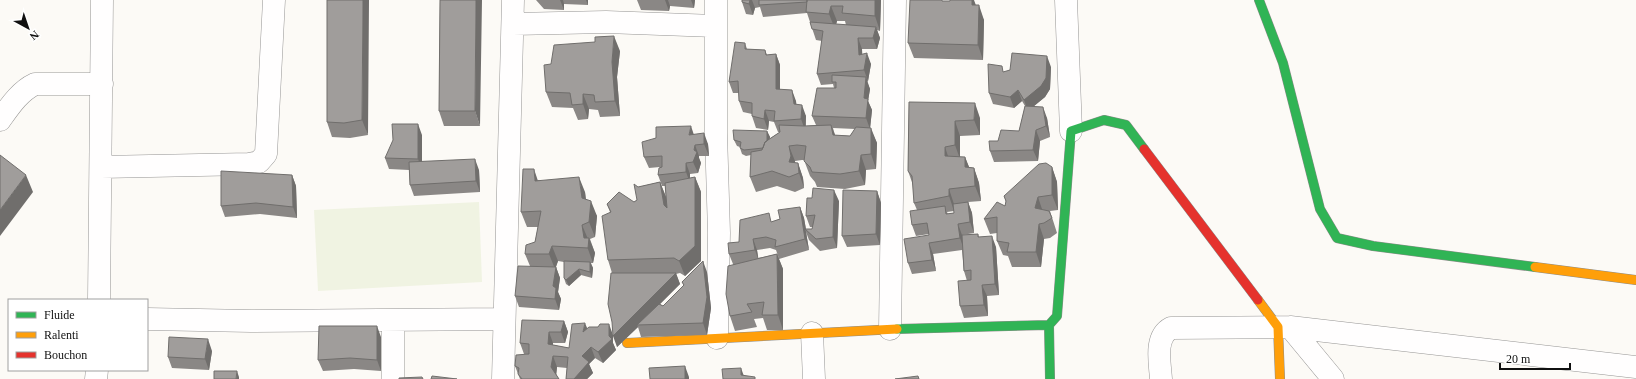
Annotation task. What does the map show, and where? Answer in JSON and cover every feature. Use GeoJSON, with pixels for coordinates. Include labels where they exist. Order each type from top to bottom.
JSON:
{"type":"FeatureCollection","features":[{"type":"Feature","properties":{"kind":"street"},"geometry":{"type":"LineString","coordinates":[[98,299],[102,0]]}},
{"type":"Feature","properties":{"kind":"street"},"geometry":{"type":"LineString","coordinates":[[100,167],[249,164],[259,162],[266,154],[274,0]]}},
{"type":"Feature","properties":{"kind":"street"},"geometry":{"type":"LineString","coordinates":[[503,379],[513,0]]}},
{"type":"Feature","properties":{"kind":"street"},"geometry":{"type":"LineString","coordinates":[[716,0],[716,133],[719,233],[717,338]]}},
{"type":"Feature","properties":{"kind":"street"},"geometry":{"type":"LineString","coordinates":[[890,329],[895,0]]}},
{"type":"Feature","properties":{"kind":"street"},"geometry":{"type":"LineString","coordinates":[[1050,379],[1050,325],[1057,316],[1071,131],[1066,0]]}},
{"type":"Feature","properties":{"kind":"street"},"geometry":{"type":"LineString","coordinates":[[1259,0],[1283,63],[1320,209],[1337,238],[1373,246],[1636,280]]}},
{"type":"Feature","properties":{"kind":"street"},"geometry":{"type":"LineString","coordinates":[[513,24],[606,22],[715,26]]}},
{"type":"Feature","properties":{"kind":"street"},"geometry":{"type":"LineString","coordinates":[[0,120],[26,88],[35,84],[102,84]]}},
{"type":"Feature","properties":{"kind":"street"},"geometry":{"type":"LineString","coordinates":[[1071,131],[1104,120],[1126,125],[1284,327],[1333,379]]}},
{"type":"Feature","properties":{"kind":"street"},"geometry":{"type":"LineString","coordinates":[[148,319],[251,321],[504,319]]}},
{"type":"Feature","properties":{"kind":"street"},"geometry":{"type":"LineString","coordinates":[[393,320],[393,379]]}},
{"type":"Feature","properties":{"kind":"street"},"geometry":{"type":"LineString","coordinates":[[628,343],[890,329],[1050,325]]}},
{"type":"Feature","properties":{"kind":"street"},"geometry":{"type":"LineString","coordinates":[[1280,379],[1284,327]]}},
{"type":"Feature","properties":{"kind":"street"},"geometry":{"type":"LineString","coordinates":[[1161,379],[1161,338],[1165,331],[1171,328],[1284,327],[1636,367]]}},
{"type":"Feature","properties":{"kind":"street"},"geometry":{"type":"LineString","coordinates":[[812,333],[814,379]]}},
{"type":"Feature","properties":{"kind":"green space"},"geometry":{"type":"Polygon","coordinates":[[[479,202],[482,282],[318,291],[314,210],[479,202]]]}},
{"type":"Feature","properties":{"kind":"building"},"geometry":{"type":"Polygon","coordinates":[[[327,0],[363,0],[362,120],[344,123],[327,122],[327,0]]]}},
{"type":"Feature","properties":{"kind":"building"},"geometry":{"type":"Polygon","coordinates":[[[440,0],[476,0],[475,111],[439,111],[440,0]]]}},
{"type":"Feature","properties":{"kind":"building"},"geometry":{"type":"Polygon","coordinates":[[[742,0],[750,0],[749,4],[742,2],[742,0]]]}},
{"type":"Feature","properties":{"kind":"building"},"geometry":{"type":"Polygon","coordinates":[[[759,0],[807,0],[807,2],[759,5],[759,0]]]}},
{"type":"Feature","properties":{"kind":"building"},"geometry":{"type":"Polygon","coordinates":[[[807,0],[875,0],[875,16],[842,13],[843,6],[831,6],[829,14],[806,12],[807,0]]]}},
{"type":"Feature","properties":{"kind":"building"},"geometry":{"type":"Polygon","coordinates":[[[910,0],[972,0],[972,5],[979,5],[978,45],[908,43],[910,0]]]}},
{"type":"Feature","properties":{"kind":"building"},"geometry":{"type":"Polygon","coordinates":[[[810,22],[876,27],[873,38],[858,38],[859,55],[867,53],[864,70],[817,74],[823,31],[812,29],[810,22]]]}},
{"type":"Feature","properties":{"kind":"building"},"geometry":{"type":"Polygon","coordinates":[[[614,36],[612,62],[615,101],[595,102],[594,95],[583,94],[583,104],[572,105],[570,93],[546,92],[544,65],[551,64],[554,45],[595,42],[595,37],[614,36]]]}},
{"type":"Feature","properties":{"kind":"building"},"geometry":{"type":"Polygon","coordinates":[[[735,42],[745,43],[745,49],[765,50],[766,55],[776,54],[776,89],[792,90],[794,104],[802,105],[801,119],[774,121],[775,111],[765,110],[764,119],[752,116],[752,103],[739,101],[738,81],[729,82],[735,42]]]}},
{"type":"Feature","properties":{"kind":"building"},"geometry":{"type":"Polygon","coordinates":[[[1012,53],[1047,56],[1046,78],[1041,86],[1024,100],[1018,90],[1010,97],[989,93],[988,64],[1002,66],[1003,72],[1010,70],[1012,53]]]}},
{"type":"Feature","properties":{"kind":"building"},"geometry":{"type":"Polygon","coordinates":[[[832,75],[866,77],[864,98],[868,99],[866,118],[812,116],[817,88],[836,88],[836,82],[832,82],[832,75]]]}},
{"type":"Feature","properties":{"kind":"building"},"geometry":{"type":"Polygon","coordinates":[[[909,102],[975,103],[974,120],[955,121],[955,145],[945,147],[945,156],[965,157],[965,167],[974,168],[975,186],[949,189],[949,196],[914,203],[912,176],[908,171],[909,102]]]}},
{"type":"Feature","properties":{"kind":"building"},"geometry":{"type":"Polygon","coordinates":[[[1025,106],[1043,107],[1046,126],[1036,130],[1033,150],[990,151],[989,141],[998,141],[1001,130],[1019,131],[1025,106]]]}},
{"type":"Feature","properties":{"kind":"building"},"geometry":{"type":"Polygon","coordinates":[[[392,124],[418,124],[418,159],[385,158],[393,140],[392,124]]]}},
{"type":"Feature","properties":{"kind":"building"},"geometry":{"type":"Polygon","coordinates":[[[779,125],[831,125],[833,135],[850,136],[856,127],[871,128],[871,154],[861,155],[859,171],[840,174],[812,172],[810,167],[804,161],[806,146],[789,146],[791,156],[789,162],[798,163],[799,173],[789,177],[772,171],[750,177],[751,152],[762,150],[765,142],[780,132],[779,125]]]}},
{"type":"Feature","properties":{"kind":"building"},"geometry":{"type":"Polygon","coordinates":[[[691,126],[689,135],[704,133],[704,144],[695,145],[694,150],[697,152],[693,162],[686,163],[686,172],[658,175],[659,168],[662,167],[662,156],[644,157],[642,142],[656,138],[656,127],[691,126]]]}},
{"type":"Feature","properties":{"kind":"building"},"geometry":{"type":"Polygon","coordinates":[[[733,130],[767,131],[767,141],[765,142],[763,148],[744,150],[740,148],[741,142],[734,140],[733,130]]]}},
{"type":"Feature","properties":{"kind":"building"},"geometry":{"type":"Polygon","coordinates":[[[0,155],[26,175],[0,210],[0,155]]]}},
{"type":"Feature","properties":{"kind":"building"},"geometry":{"type":"Polygon","coordinates":[[[475,159],[476,181],[410,185],[409,162],[475,159]]]}},
{"type":"Feature","properties":{"kind":"building"},"geometry":{"type":"Polygon","coordinates":[[[1046,163],[1052,167],[1052,195],[1038,197],[1035,208],[1049,211],[1052,218],[1039,224],[1036,252],[1007,252],[1009,243],[997,241],[997,217],[984,219],[997,202],[1005,206],[1006,201],[1004,196],[1039,164],[1046,163]]]}},
{"type":"Feature","properties":{"kind":"building"},"geometry":{"type":"Polygon","coordinates":[[[523,169],[534,169],[535,181],[579,177],[582,198],[591,201],[589,222],[582,225],[584,238],[589,238],[588,248],[552,246],[549,254],[525,254],[526,245],[535,242],[541,211],[521,212],[523,169]]]}},
{"type":"Feature","properties":{"kind":"building"},"geometry":{"type":"Polygon","coordinates":[[[221,171],[292,175],[293,207],[256,203],[221,206],[221,171]]]}},
{"type":"Feature","properties":{"kind":"building"},"geometry":{"type":"Polygon","coordinates":[[[695,177],[695,246],[679,261],[674,258],[608,260],[602,216],[611,212],[607,204],[619,192],[634,202],[637,200],[634,184],[638,187],[660,182],[664,205],[667,208],[665,183],[695,177]]]}},
{"type":"Feature","properties":{"kind":"building"},"geometry":{"type":"Polygon","coordinates":[[[813,188],[834,190],[833,237],[816,239],[805,229],[812,229],[815,215],[806,216],[807,198],[812,198],[813,188]]]}},
{"type":"Feature","properties":{"kind":"building"},"geometry":{"type":"Polygon","coordinates":[[[843,190],[877,191],[876,234],[842,236],[843,190]]]}},
{"type":"Feature","properties":{"kind":"building"},"geometry":{"type":"Polygon","coordinates":[[[968,202],[970,222],[958,224],[960,238],[929,243],[932,260],[908,263],[904,239],[929,235],[927,223],[912,225],[910,211],[945,206],[946,214],[954,213],[953,204],[968,202]]]}},
{"type":"Feature","properties":{"kind":"building"},"geometry":{"type":"Polygon","coordinates":[[[800,207],[805,239],[775,247],[776,240],[766,237],[753,239],[755,250],[729,254],[728,243],[739,242],[740,220],[769,213],[771,222],[780,219],[778,210],[800,207]]]}},
{"type":"Feature","properties":{"kind":"building"},"geometry":{"type":"Polygon","coordinates":[[[978,234],[978,237],[992,236],[995,284],[982,285],[984,305],[960,306],[958,281],[971,280],[971,270],[964,271],[962,235],[978,234]]]}},
{"type":"Feature","properties":{"kind":"building"},"geometry":{"type":"Polygon","coordinates":[[[777,254],[778,315],[762,315],[764,302],[747,304],[752,312],[730,316],[726,294],[728,266],[777,254]]]}},
{"type":"Feature","properties":{"kind":"building"},"geometry":{"type":"Polygon","coordinates":[[[564,261],[590,262],[590,272],[579,269],[566,280],[564,278],[564,261]]]}},
{"type":"Feature","properties":{"kind":"building"},"geometry":{"type":"Polygon","coordinates":[[[703,261],[707,297],[703,323],[637,325],[659,304],[663,306],[684,285],[682,282],[703,261]]]}},
{"type":"Feature","properties":{"kind":"building"},"geometry":{"type":"Polygon","coordinates":[[[518,266],[556,267],[553,286],[556,288],[555,299],[515,296],[518,266]]]}},
{"type":"Feature","properties":{"kind":"building"},"geometry":{"type":"Polygon","coordinates":[[[611,273],[676,273],[613,336],[608,304],[611,273]]]}},
{"type":"Feature","properties":{"kind":"building"},"geometry":{"type":"Polygon","coordinates":[[[522,320],[564,321],[561,332],[549,332],[548,344],[569,348],[572,324],[585,323],[583,332],[589,327],[598,327],[600,324],[609,324],[609,336],[612,339],[598,352],[591,347],[582,356],[589,362],[574,379],[566,379],[568,357],[553,356],[551,367],[559,379],[522,379],[518,374],[519,368],[515,366],[516,355],[529,354],[529,344],[520,343],[522,320]]]}},
{"type":"Feature","properties":{"kind":"building"},"geometry":{"type":"Polygon","coordinates":[[[319,326],[377,326],[377,360],[350,358],[318,360],[319,326]]]}},
{"type":"Feature","properties":{"kind":"building"},"geometry":{"type":"Polygon","coordinates":[[[169,337],[208,339],[205,359],[168,357],[169,337]]]}},
{"type":"Feature","properties":{"kind":"building"},"geometry":{"type":"Polygon","coordinates":[[[685,366],[685,379],[650,379],[649,368],[685,366]]]}},
{"type":"Feature","properties":{"kind":"building"},"geometry":{"type":"Polygon","coordinates":[[[741,368],[741,375],[755,377],[755,379],[723,379],[722,369],[741,368]]]}},
{"type":"Feature","properties":{"kind":"building"},"geometry":{"type":"Polygon","coordinates":[[[214,371],[237,371],[236,379],[214,379],[214,371]]]}},
{"type":"Feature","properties":{"kind":"building"},"geometry":{"type":"Polygon","coordinates":[[[432,376],[457,379],[431,379],[432,376]]]}},
{"type":"Feature","properties":{"kind":"building"},"geometry":{"type":"Polygon","coordinates":[[[918,376],[919,379],[895,379],[918,376]]]}},
{"type":"Feature","properties":{"kind":"building"},"geometry":{"type":"Polygon","coordinates":[[[422,377],[423,379],[399,379],[399,378],[422,377]]]}},
{"type":"Feature","properties":{"kind":"traffic: fast"},"geometry":{"type":"LineString","coordinates":[[1259,0],[1283,63],[1320,209],[1337,238],[1373,246],[1535,267]]}},
{"type":"Feature","properties":{"kind":"traffic: fast"},"geometry":{"type":"LineString","coordinates":[[1050,379],[1049,325],[1057,316],[1071,131],[1104,120],[1126,125],[1144,149]]}},
{"type":"Feature","properties":{"kind":"traffic: fast"},"geometry":{"type":"LineString","coordinates":[[897,329],[1049,325]]}},
{"type":"Feature","properties":{"kind":"traffic: slow"},"geometry":{"type":"LineString","coordinates":[[1535,267],[1636,280]]}},
{"type":"Feature","properties":{"kind":"traffic: slow"},"geometry":{"type":"LineString","coordinates":[[1258,300],[1278,327],[1280,379]]}},
{"type":"Feature","properties":{"kind":"traffic: slow"},"geometry":{"type":"LineString","coordinates":[[627,343],[897,329]]}},
{"type":"Feature","properties":{"kind":"traffic: jam"},"geometry":{"type":"LineString","coordinates":[[1144,149],[1258,300]]}}]}
